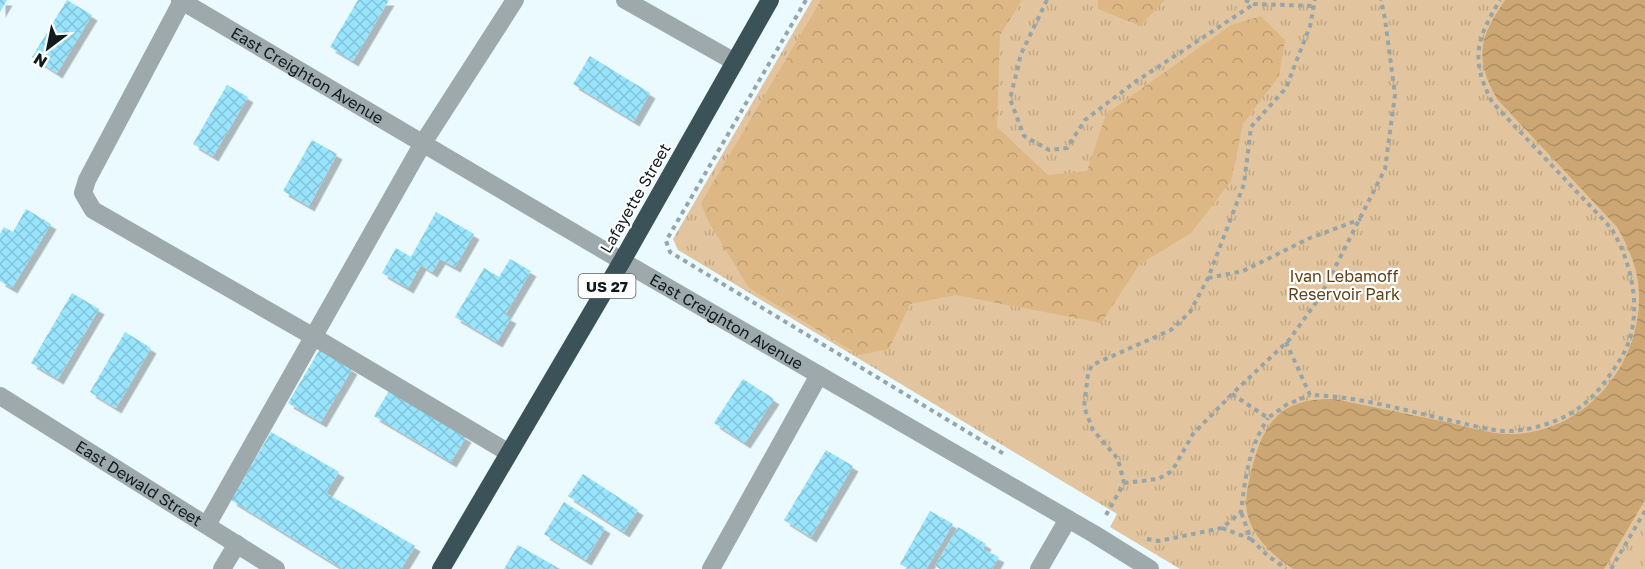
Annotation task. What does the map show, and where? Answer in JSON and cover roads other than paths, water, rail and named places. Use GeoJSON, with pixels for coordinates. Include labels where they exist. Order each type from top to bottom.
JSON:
{"type":"FeatureCollection","features":[{"type":"Feature","properties":{"kind":"highway","name":"Lafayette Street"},"geometry":{"type":"LineString","coordinates":[[441,569],[622,261],[770,0]]}},
{"type":"Feature","properties":{"kind":"street"},"geometry":{"type":"LineString","coordinates":[[207,525],[423,143],[515,0]]}},
{"type":"Feature","properties":{"kind":"street"},"geometry":{"type":"LineString","coordinates":[[625,0],[735,62]]}},
{"type":"Feature","properties":{"kind":"street"},"geometry":{"type":"LineString","coordinates":[[181,1],[87,180],[83,193],[93,210],[314,337],[509,453]]}},
{"type":"Feature","properties":{"kind":"street","name":"East Creighton Avenue"},"geometry":{"type":"LineString","coordinates":[[181,1],[622,261],[1094,534],[1150,569]]}},
{"type":"Feature","properties":{"kind":"street"},"geometry":{"type":"LineString","coordinates":[[711,569],[819,375]]}},
{"type":"Feature","properties":{"kind":"street","name":"East Dewald Street"},"geometry":{"type":"LineString","coordinates":[[0,396],[276,569]]}},
{"type":"Feature","properties":{"kind":"street"},"geometry":{"type":"LineString","coordinates":[[1039,569],[1068,519]]}},
{"type":"Feature","properties":{"kind":"street"},"geometry":{"type":"LineString","coordinates":[[222,569],[237,544]]}},
{"type":"Feature","properties":{"kind":"water"},"geometry":{"type":"Polygon","coordinates":[[[1505,0],[1645,0],[1645,500],[1604,569],[1293,569],[1258,537],[1250,522],[1246,504],[1251,472],[1261,440],[1276,417],[1287,409],[1300,403],[1334,399],[1490,432],[1514,434],[1540,430],[1564,421],[1604,390],[1619,369],[1630,346],[1637,322],[1639,287],[1633,260],[1617,227],[1497,99],[1485,72],[1483,48],[1485,37],[1505,0]]]}},
{"type":"Feature","properties":{"kind":"park label","name":"Ivan Lebamoff Reservoir Park"},"geometry":{"type":"Point","coordinates":[1344,285]}}]}
